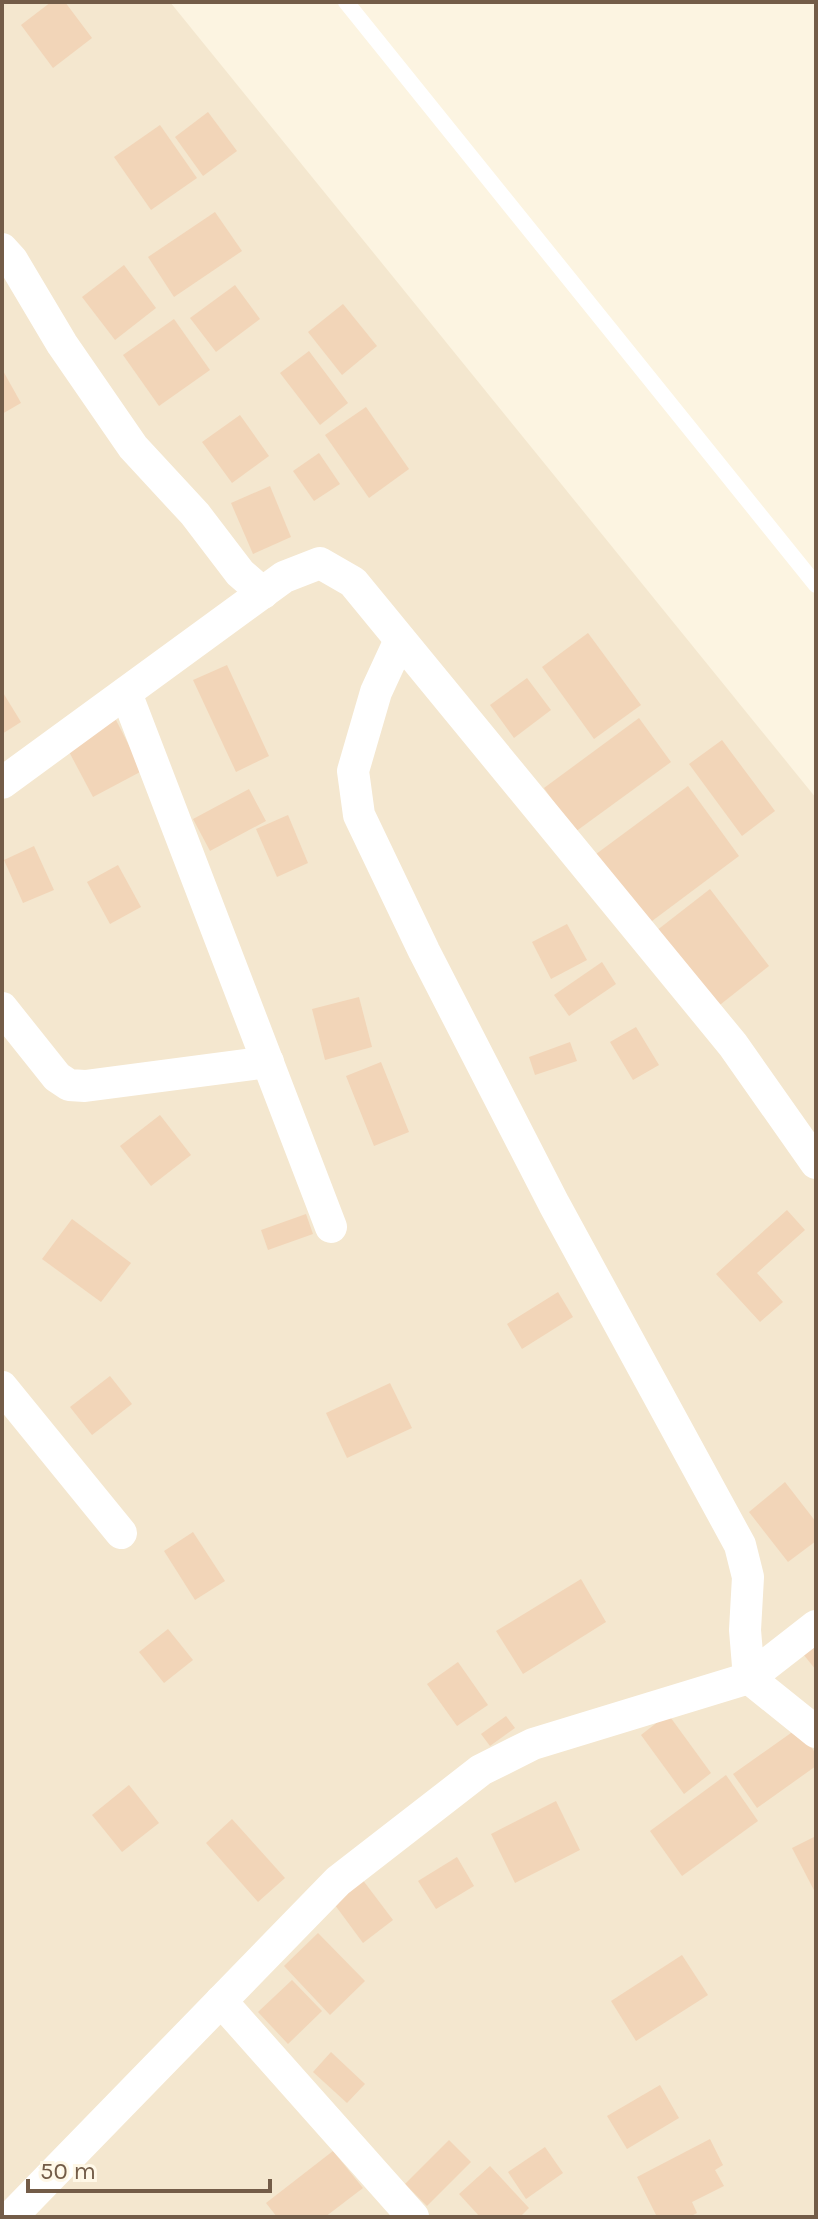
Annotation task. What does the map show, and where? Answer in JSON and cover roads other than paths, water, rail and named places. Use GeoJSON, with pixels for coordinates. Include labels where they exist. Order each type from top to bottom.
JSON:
{"type":"FeatureCollection","features":[{"type":"Feature","properties":{"kind":"street"},"geometry":{"type":"LineString","coordinates":[[2,249],[133,447],[195,514],[240,573],[263,593]]}},
{"type":"Feature","properties":{"kind":"street"},"geometry":{"type":"LineString","coordinates":[[2,783],[284,577],[320,563],[353,582],[733,1045],[816,1163]]}},
{"type":"Feature","properties":{"kind":"street"},"geometry":{"type":"LineString","coordinates":[[400,640],[376,692],[353,771],[359,815],[424,951],[540,1176],[740,1545],[748,1577],[745,1630],[749,1678],[816,1732]]}},
{"type":"Feature","properties":{"kind":"street"},"geometry":{"type":"LineString","coordinates":[[126,693],[331,1227]]}},
{"type":"Feature","properties":{"kind":"street"},"geometry":{"type":"LineString","coordinates":[[2,1008],[57,1077],[69,1085],[85,1086],[268,1062]]}},
{"type":"Feature","properties":{"kind":"street"},"geometry":{"type":"LineString","coordinates":[[2,1387],[121,1533]]}},
{"type":"Feature","properties":{"kind":"street"},"geometry":{"type":"LineString","coordinates":[[11,2217],[338,1881],[481,1770],[533,1744],[749,1678],[816,1626]]}},
{"type":"Feature","properties":{"kind":"street"},"geometry":{"type":"LineString","coordinates":[[221,2001],[413,2217]]}},
{"type":"Feature","properties":{"kind":"lane"},"geometry":{"type":"LineString","coordinates":[[346,2],[816,585]]}}]}
